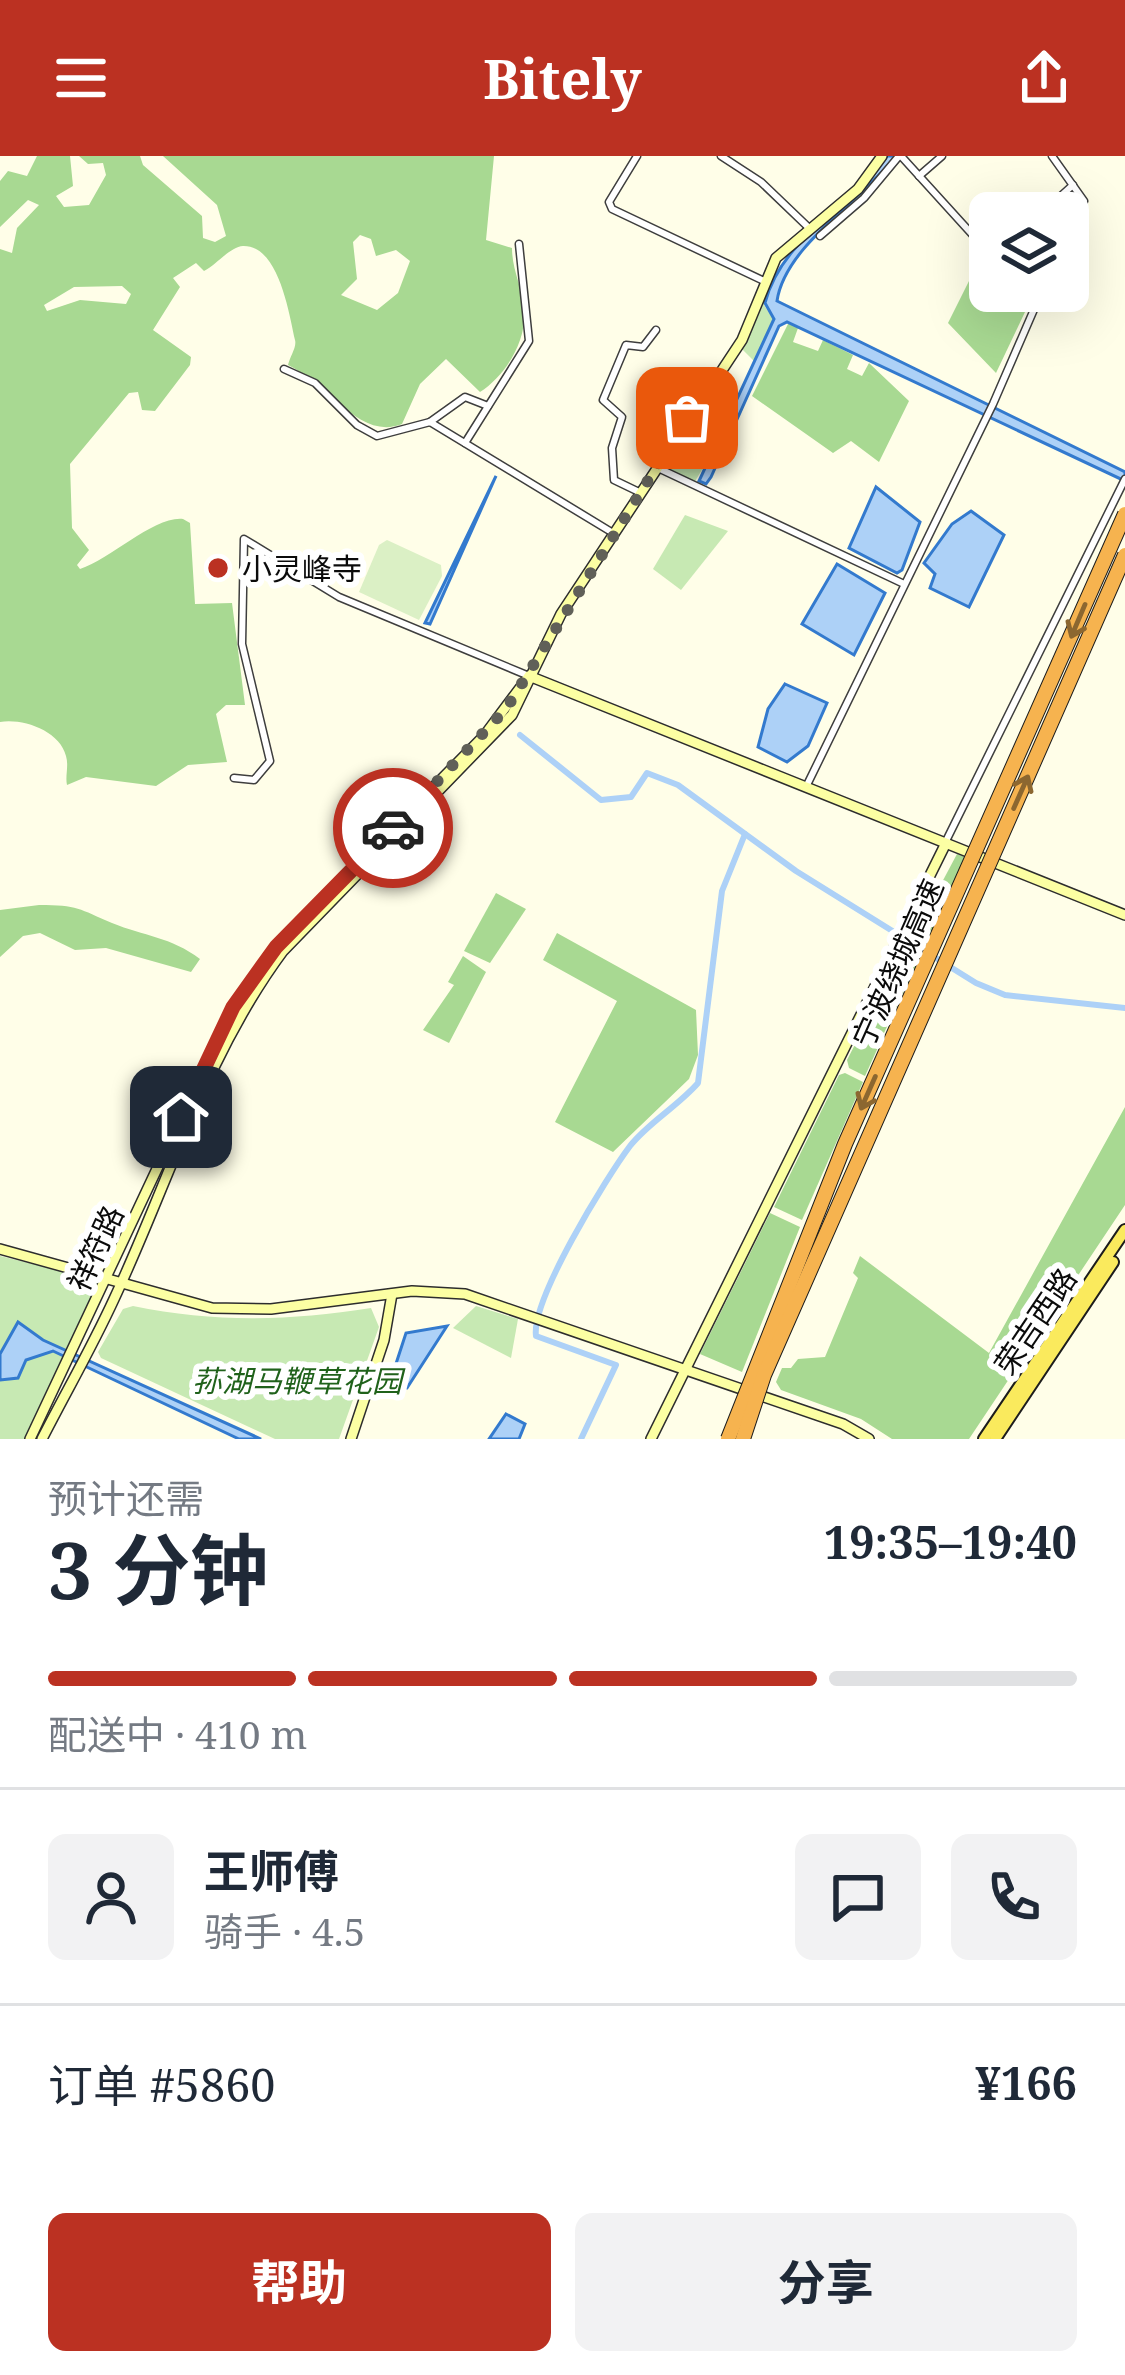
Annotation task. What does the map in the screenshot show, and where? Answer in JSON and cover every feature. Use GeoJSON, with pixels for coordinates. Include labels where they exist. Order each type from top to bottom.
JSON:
{"type":"FeatureCollection","features":[{"type":"Feature","properties":{"kind":"highway","name":"宁波绕城高速"},"geometry":{"type":"LineString","coordinates":[[728,1439],[845,1144],[1125,514]]}},
{"type":"Feature","properties":{"kind":"highway","name":"宁波绕城高速"},"geometry":{"type":"LineString","coordinates":[[742,1439],[820,1246],[1125,556]]}},
{"type":"Feature","properties":{"kind":"main road"},"geometry":{"type":"LineString","coordinates":[[882,156],[858,189],[815,231],[776,258],[742,340],[639,492],[529,676],[1125,915]]}},
{"type":"Feature","properties":{"kind":"main road","name":"祥符路"},"geometry":{"type":"LineString","coordinates":[[42,1439],[78,1342],[214,1041],[248,985],[276,947],[484,736],[529,676]]}},
{"type":"Feature","properties":{"kind":"main road","name":"祥符路"},"geometry":{"type":"LineString","coordinates":[[30,1439],[89,1348],[222,1045],[254,990],[297,936],[501,729],[522,700],[529,676]]}},
{"type":"Feature","properties":{"kind":"main road"},"geometry":{"type":"LineString","coordinates":[[651,1439],[946,843]]}},
{"type":"Feature","properties":{"kind":"main road","name":"荣吉西路"},"geometry":{"type":"LineString","coordinates":[[984,1439],[1125,1230]]}},
{"type":"Feature","properties":{"kind":"main road","name":"荣吉西路"},"geometry":{"type":"LineString","coordinates":[[995,1439],[1125,1243]]}},
{"type":"Feature","properties":{"kind":"main road"},"geometry":{"type":"LineString","coordinates":[[0,1249],[212,1308],[243,1311],[392,1294],[465,1294],[843,1424],[869,1439]]}},
{"type":"Feature","properties":{"kind":"main road"},"geometry":{"type":"LineString","coordinates":[[351,1439],[384,1340],[392,1294]]}},
{"type":"Feature","properties":{"kind":"street"},"geometry":{"type":"LineString","coordinates":[[637,156],[609,202],[612,209],[764,281]]}},
{"type":"Feature","properties":{"kind":"street"},"geometry":{"type":"LineString","coordinates":[[722,156],[761,182],[815,231],[865,198],[900,156],[969,231]]}},
{"type":"Feature","properties":{"kind":"street"},"geometry":{"type":"LineString","coordinates":[[920,176],[942,156]]}},
{"type":"Feature","properties":{"kind":"street"},"geometry":{"type":"LineString","coordinates":[[1052,156],[1078,192]]}},
{"type":"Feature","properties":{"kind":"street"},"geometry":{"type":"LineString","coordinates":[[1065,192],[1073,185]]}},
{"type":"Feature","properties":{"kind":"street"},"geometry":{"type":"LineString","coordinates":[[465,442],[529,341],[518,244]]}},
{"type":"Feature","properties":{"kind":"street"},"geometry":{"type":"LineString","coordinates":[[806,787],[993,404],[1032,312]]}},
{"type":"Feature","properties":{"kind":"street"},"geometry":{"type":"LineString","coordinates":[[639,492],[614,480],[612,448],[622,417],[603,400],[626,345],[643,347],[656,330]]}},
{"type":"Feature","properties":{"kind":"street"},"geometry":{"type":"LineString","coordinates":[[284,369],[315,383],[370,434],[394,436],[430,422],[465,397],[489,407]]}},
{"type":"Feature","properties":{"kind":"street"},"geometry":{"type":"LineString","coordinates":[[430,422],[614,532]]}},
{"type":"Feature","properties":{"kind":"street"},"geometry":{"type":"LineString","coordinates":[[655,467],[904,584]]}},
{"type":"Feature","properties":{"kind":"street"},"geometry":{"type":"LineString","coordinates":[[946,843],[1124,481]]}},
{"type":"Feature","properties":{"kind":"street"},"geometry":{"type":"LineString","coordinates":[[234,778],[258,778],[270,761],[242,644],[244,538],[339,597],[529,676]]}},
{"type":"Feature","properties":{"kind":"green space"},"geometry":{"type":"Polygon","coordinates":[[[37,156],[70,156],[73,186],[56,196],[64,207],[89,205],[106,175],[103,163],[88,164],[79,156],[140,156],[143,165],[202,216],[203,238],[215,242],[226,236],[217,205],[163,156],[494,156],[486,240],[512,248],[524,319],[513,355],[480,392],[446,359],[420,384],[402,424],[386,427],[358,418],[288,365],[295,343],[280,283],[265,257],[243,246],[204,271],[196,263],[173,278],[180,287],[153,330],[191,357],[190,365],[155,411],[142,410],[138,392],[129,393],[70,464],[72,528],[89,550],[77,565],[80,569],[159,524],[183,519],[190,523],[195,604],[232,603],[245,705],[226,705],[216,714],[227,762],[188,765],[156,786],[86,777],[67,785],[66,756],[49,733],[29,724],[0,722],[0,249],[12,253],[17,228],[39,205],[28,200],[0,227],[0,181],[8,171],[27,176],[37,156]],[[360,235],[353,242],[357,279],[341,295],[377,310],[398,293],[410,261],[396,250],[376,256],[371,239],[360,235]],[[122,286],[74,287],[44,305],[47,311],[80,300],[126,304],[131,294],[122,286]]]}},
{"type":"Feature","properties":{"kind":"green space"},"geometry":{"type":"Polygon","coordinates":[[[969,281],[969,312],[1025,312],[996,373],[948,323],[969,281]]]}},
{"type":"Feature","properties":{"kind":"green space"},"geometry":{"type":"Polygon","coordinates":[[[765,282],[770,284],[764,305],[773,319],[755,362],[740,347],[765,282]]]}},
{"type":"Feature","properties":{"kind":"green space"},"geometry":{"type":"Polygon","coordinates":[[[789,322],[798,328],[793,342],[818,351],[823,340],[853,355],[847,369],[862,376],[869,363],[909,401],[879,462],[851,441],[833,453],[752,396],[789,322]]]}},
{"type":"Feature","properties":{"kind":"green space"},"geometry":{"type":"Polygon","coordinates":[[[686,439],[712,453],[694,483],[665,468],[686,439]]]}},
{"type":"Feature","properties":{"kind":"green space"},"geometry":{"type":"Polygon","coordinates":[[[685,515],[728,531],[681,590],[653,569],[685,515]]]}},
{"type":"Feature","properties":{"kind":"green space"},"geometry":{"type":"Polygon","coordinates":[[[387,540],[441,565],[442,576],[419,620],[359,592],[379,545],[387,540]]]}},
{"type":"Feature","properties":{"kind":"green space"},"geometry":{"type":"Polygon","coordinates":[[[957,854],[965,857],[945,902],[932,901],[957,854]]]}},
{"type":"Feature","properties":{"kind":"green space"},"geometry":{"type":"Polygon","coordinates":[[[496,893],[526,909],[490,963],[464,951],[496,893]]]}},
{"type":"Feature","properties":{"kind":"green space"},"geometry":{"type":"Polygon","coordinates":[[[39,905],[78,909],[168,941],[200,959],[191,972],[106,948],[75,950],[40,933],[23,936],[0,957],[0,910],[39,905]]]}},
{"type":"Feature","properties":{"kind":"green space"},"geometry":{"type":"Polygon","coordinates":[[[930,906],[941,912],[927,941],[911,933],[930,906]]]}},
{"type":"Feature","properties":{"kind":"green space"},"geometry":{"type":"Polygon","coordinates":[[[557,933],[696,1010],[698,1055],[689,1079],[613,1152],[555,1122],[617,1001],[543,960],[557,933]]]}},
{"type":"Feature","properties":{"kind":"green space"},"geometry":{"type":"Polygon","coordinates":[[[904,946],[921,955],[884,1033],[865,1024],[904,946]]]}},
{"type":"Feature","properties":{"kind":"green space"},"geometry":{"type":"Polygon","coordinates":[[[463,956],[486,972],[449,1043],[423,1030],[454,985],[448,982],[463,956]]]}},
{"type":"Feature","properties":{"kind":"green space"},"geometry":{"type":"Polygon","coordinates":[[[862,1031],[881,1041],[865,1076],[849,1068],[847,1060],[862,1031]]]}},
{"type":"Feature","properties":{"kind":"green space"},"geometry":{"type":"Polygon","coordinates":[[[839,1075],[863,1082],[802,1220],[774,1207],[839,1075]]]}},
{"type":"Feature","properties":{"kind":"green space"},"geometry":{"type":"Polygon","coordinates":[[[1125,1107],[1125,1205],[969,1439],[892,1439],[861,1419],[781,1390],[776,1382],[782,1368],[791,1368],[798,1359],[825,1357],[858,1278],[853,1273],[860,1256],[989,1353],[1125,1107]]]}},
{"type":"Feature","properties":{"kind":"green space"},"geometry":{"type":"Polygon","coordinates":[[[770,1213],[800,1227],[742,1372],[700,1354],[770,1213]]]}},
{"type":"Feature","properties":{"kind":"green space"},"geometry":{"type":"Polygon","coordinates":[[[0,1256],[104,1281],[27,1439],[0,1439],[0,1256]]]}},
{"type":"Feature","properties":{"kind":"green space","name":"荪湖马鞭草花园"},"geometry":{"type":"Polygon","coordinates":[[[133,1306],[252,1318],[371,1308],[379,1327],[339,1439],[275,1439],[101,1358],[98,1352],[123,1309],[133,1306]]]}},
{"type":"Feature","properties":{"kind":"green space"},"geometry":{"type":"Polygon","coordinates":[[[476,1306],[518,1319],[511,1358],[453,1328],[476,1306]]]}},
{"type":"Feature","properties":{"kind":"water"},"geometry":{"type":"Polygon","coordinates":[[[887,156],[896,156],[794,262],[777,301],[1125,472],[1125,481],[787,322],[779,326],[711,477],[706,484],[699,481],[774,319],[765,303],[773,280],[801,242],[887,156]]]}},
{"type":"Feature","properties":{"kind":"water"},"geometry":{"type":"Polygon","coordinates":[[[496,476],[430,624],[425,623],[496,476]]]}},
{"type":"Feature","properties":{"kind":"water"},"geometry":{"type":"Polygon","coordinates":[[[876,487],[920,522],[897,573],[849,548],[876,487]]]}},
{"type":"Feature","properties":{"kind":"water"},"geometry":{"type":"Polygon","coordinates":[[[971,511],[1004,535],[969,607],[930,588],[935,574],[924,563],[952,524],[971,511]]]}},
{"type":"Feature","properties":{"kind":"water"},"geometry":{"type":"Polygon","coordinates":[[[837,564],[885,593],[854,655],[802,624],[837,564]]]}},
{"type":"Feature","properties":{"kind":"water"},"geometry":{"type":"Polygon","coordinates":[[[785,684],[827,703],[808,746],[787,762],[758,747],[768,709],[785,684]]]}},
{"type":"Feature","properties":{"kind":"water"},"geometry":{"type":"Polygon","coordinates":[[[18,1322],[43,1340],[261,1439],[239,1439],[53,1351],[26,1360],[18,1378],[0,1380],[0,1354],[18,1322]]]}},
{"type":"Feature","properties":{"kind":"water"},"geometry":{"type":"Polygon","coordinates":[[[447,1326],[407,1388],[394,1387],[391,1379],[406,1333],[447,1326]]]}},
{"type":"Feature","properties":{"kind":"water"},"geometry":{"type":"Polygon","coordinates":[[[506,1414],[525,1424],[519,1439],[489,1439],[506,1414]]]}},
{"type":"Feature","properties":{"kind":"waterway"},"geometry":{"type":"LineString","coordinates":[[520,735],[601,800],[631,797],[647,773],[678,785],[796,871],[976,983],[1005,995],[1125,1008]]}},
{"type":"Feature","properties":{"kind":"waterway"},"geometry":{"type":"LineString","coordinates":[[581,1439],[616,1365],[536,1336],[538,1319],[572,1240],[619,1162],[637,1138],[698,1083],[722,891],[745,834]]}},
{"type":"Feature","properties":{"kind":"way so far"},"geometry":{"type":"LineString","coordinates":[[393,828],[506,709],[687,418]]}},
{"type":"Feature","properties":{"kind":"place","name":"小灵峰寺"},"geometry":{"type":"Point","coordinates":[218,568]}},
{"type":"Feature","properties":{"kind":"route"},"geometry":{"type":"LineString","coordinates":[[181,1117],[233,1007],[276,947],[393,828]]}}]}
